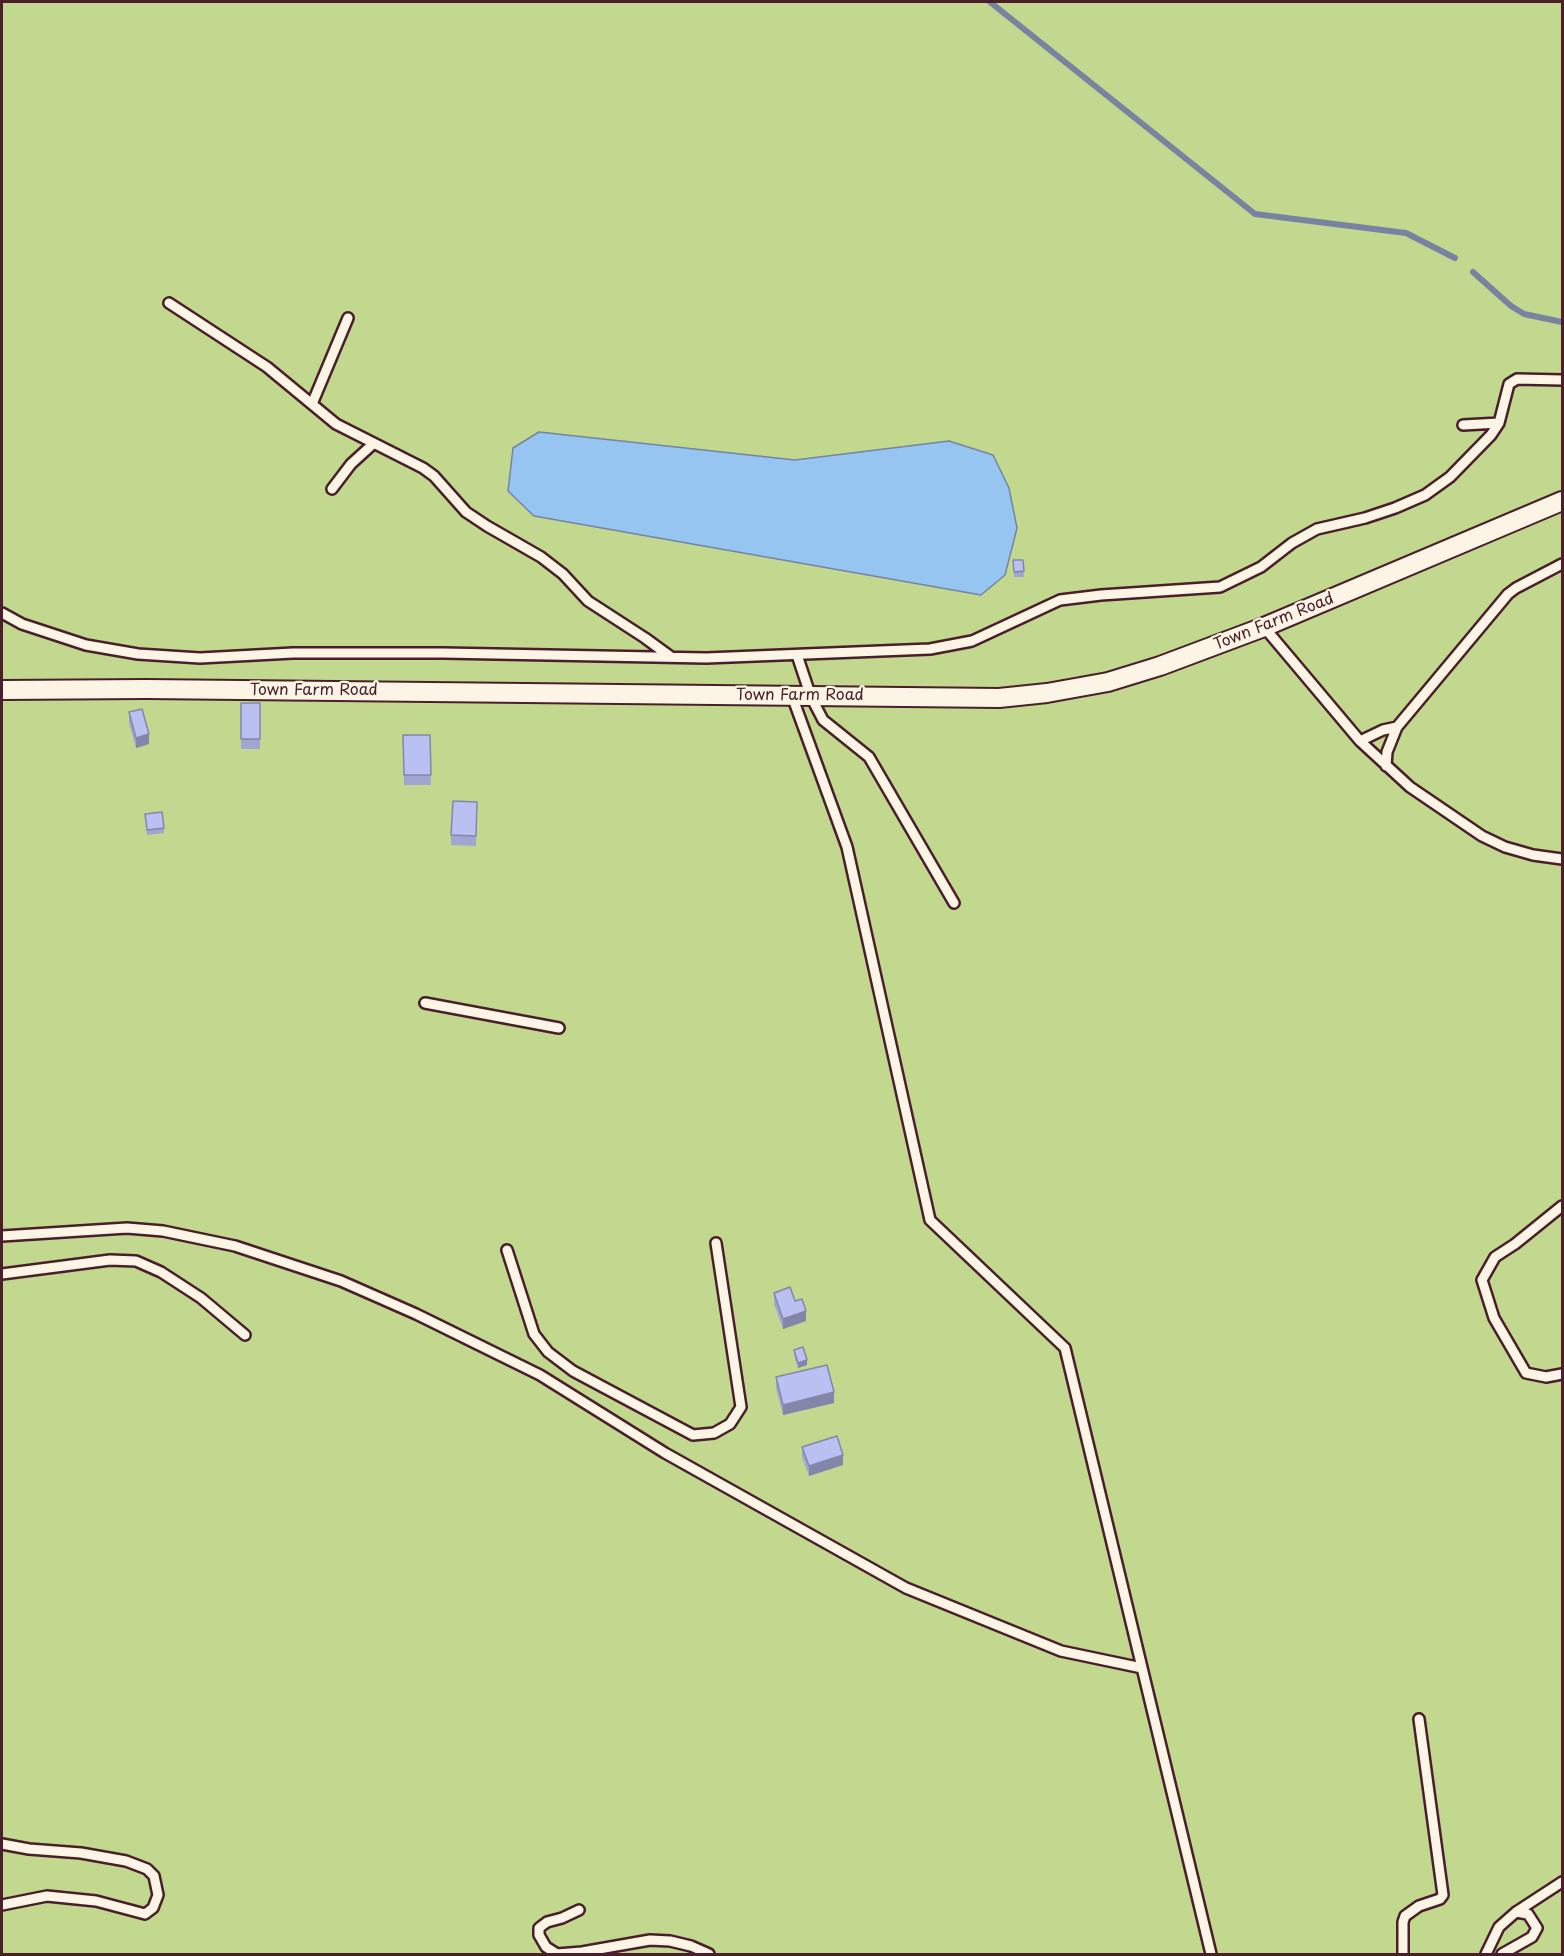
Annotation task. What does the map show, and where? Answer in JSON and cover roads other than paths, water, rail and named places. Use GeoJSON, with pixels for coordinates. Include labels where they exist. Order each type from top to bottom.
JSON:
{"type":"FeatureCollection","features":[{"type":"Feature","properties":{"kind":"street","name":"Town Farm Road"},"geometry":{"type":"LineString","coordinates":[[2,690],[529,692],[999,698],[1047,693],[1108,682],[1160,666],[1264,627],[1563,501]]}},
{"type":"Feature","properties":{"kind":"lane"},"geometry":{"type":"LineString","coordinates":[[169,303],[267,368],[336,423],[423,468],[434,476],[466,512],[541,557],[564,574],[588,602],[671,657]]}},
{"type":"Feature","properties":{"kind":"lane"},"geometry":{"type":"LineString","coordinates":[[312,404],[348,318]]}},
{"type":"Feature","properties":{"kind":"lane"},"geometry":{"type":"LineString","coordinates":[[2,613],[22,624],[86,645],[138,654],[200,658],[293,653],[443,653],[706,658],[930,649],[972,641],[1060,600],[1220,587],[1261,567],[1292,543],[1317,529],[1365,518],[1425,495],[1450,477],[1491,435],[1499,423],[1509,384],[1517,379],[1563,380]]}},
{"type":"Feature","properties":{"kind":"lane"},"geometry":{"type":"LineString","coordinates":[[1463,425],[1499,423]]}},
{"type":"Feature","properties":{"kind":"lane"},"geometry":{"type":"LineString","coordinates":[[332,489],[351,464],[374,444]]}},
{"type":"Feature","properties":{"kind":"lane"},"geometry":{"type":"LineString","coordinates":[[1386,766],[1387,752],[1397,727],[1508,594],[1515,588],[1563,564]]}},
{"type":"Feature","properties":{"kind":"lane"},"geometry":{"type":"LineString","coordinates":[[1264,627],[1360,741],[1410,787],[1482,837],[1533,855],[1563,859]]}},
{"type":"Feature","properties":{"kind":"lane"},"geometry":{"type":"LineString","coordinates":[[797,655],[811,697],[823,720],[869,757],[954,903]]}},
{"type":"Feature","properties":{"kind":"lane"},"geometry":{"type":"LineString","coordinates":[[792,696],[847,847],[930,1220],[1065,1348],[1211,1954]]}},
{"type":"Feature","properties":{"kind":"lane"},"geometry":{"type":"LineString","coordinates":[[1360,741],[1383,730],[1397,727]]}},
{"type":"Feature","properties":{"kind":"lane"},"geometry":{"type":"LineString","coordinates":[[425,1003],[559,1028]]}},
{"type":"Feature","properties":{"kind":"lane"},"geometry":{"type":"LineString","coordinates":[[1563,1206],[1495,1257],[1482,1280],[1494,1318],[1526,1373],[1546,1377],[1563,1374]]}},
{"type":"Feature","properties":{"kind":"lane"},"geometry":{"type":"LineString","coordinates":[[2,1236],[127,1228],[163,1231],[235,1246],[341,1281],[416,1314],[540,1376],[665,1453],[906,1588],[1061,1651],[1142,1668]]}},
{"type":"Feature","properties":{"kind":"lane"},"geometry":{"type":"LineString","coordinates":[[507,1250],[534,1334],[548,1352],[573,1371],[693,1435],[714,1433],[730,1424],[741,1407],[716,1243]]}},
{"type":"Feature","properties":{"kind":"lane"},"geometry":{"type":"LineString","coordinates":[[2,1274],[110,1260],[136,1261],[161,1272],[201,1298],[245,1335]]}},
{"type":"Feature","properties":{"kind":"lane"},"geometry":{"type":"LineString","coordinates":[[1402,1954],[1405,1916],[1419,1906],[1440,1899],[1443,1895],[1419,1719]]}},
{"type":"Feature","properties":{"kind":"lane"},"geometry":{"type":"LineString","coordinates":[[2,1844],[29,1849],[81,1853],[126,1861],[147,1869],[154,1876],[158,1895],[153,1908],[145,1914],[96,1901],[47,1896],[2,1905]]}},
{"type":"Feature","properties":{"kind":"lane"},"geometry":{"type":"LineString","coordinates":[[1486,1954],[1499,1927],[1515,1912],[1563,1882]]}},
{"type":"Feature","properties":{"kind":"lane"},"geometry":{"type":"LineString","coordinates":[[579,1910],[547,1922],[539,1928],[539,1935],[546,1947],[557,1954],[650,1940],[670,1941],[691,1946],[709,1954]]}},
{"type":"Feature","properties":{"kind":"lane"},"geometry":{"type":"LineString","coordinates":[[1502,1954],[1532,1937],[1537,1928],[1528,1914],[1515,1912]]}},
{"type":"Feature","properties":{"kind":"water"},"geometry":{"type":"Polygon","coordinates":[[[539,432],[795,460],[949,441],[993,455],[1009,488],[1017,528],[1005,575],[981,595],[534,516],[508,491],[513,448],[539,432]]]}},
{"type":"Feature","properties":{"kind":"waterway"},"geometry":{"type":"LineString","coordinates":[[990,2],[1255,214],[1406,233],[1455,258]]}},
{"type":"Feature","properties":{"kind":"waterway"},"geometry":{"type":"LineString","coordinates":[[1473,272],[1511,306],[1524,314],[1562,322]]}}]}
